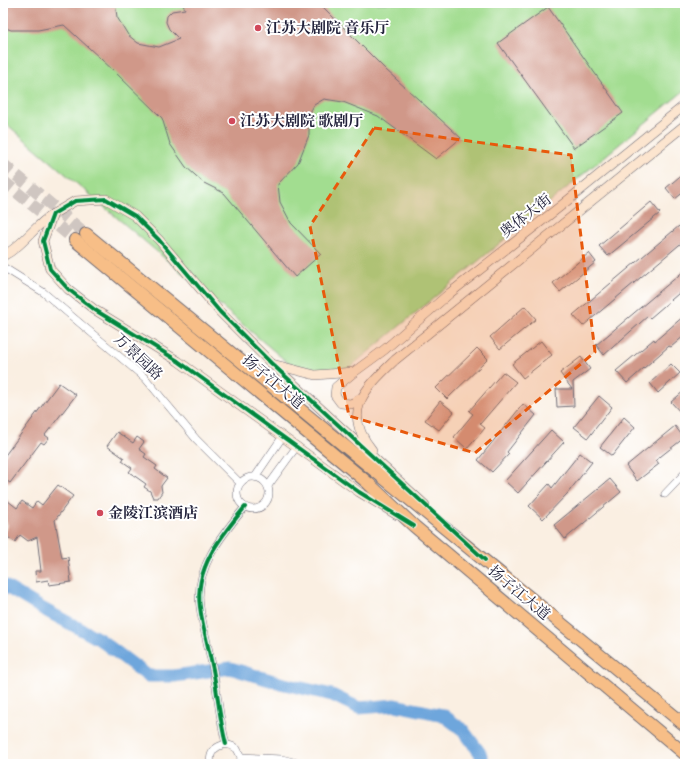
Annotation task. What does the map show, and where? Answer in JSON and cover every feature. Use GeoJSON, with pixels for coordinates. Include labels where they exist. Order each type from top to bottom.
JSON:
{"type":"FeatureCollection","features":[{"type":"Feature","properties":{"kind":"highway","name":"扬子江大道"},"geometry":{"type":"LineString","coordinates":[[86,234],[685,725]]}},
{"type":"Feature","properties":{"kind":"highway","name":"扬子江大道"},"geometry":{"type":"LineString","coordinates":[[75,240],[368,482],[414,526],[685,754]]}},
{"type":"Feature","properties":{"kind":"street","name":"奥体大街"},"geometry":{"type":"LineString","coordinates":[[685,105],[562,205],[450,293],[384,350],[354,372],[336,388],[335,395],[341,403],[351,404],[361,398],[368,386],[395,360],[685,125]]}},
{"type":"Feature","properties":{"kind":"street"},"geometry":{"type":"LineString","coordinates":[[3,256],[15,250],[43,220],[75,201],[106,199],[135,216],[159,240],[220,312],[271,363],[485,560]]}},
{"type":"Feature","properties":{"kind":"street"},"geometry":{"type":"LineString","coordinates":[[53,214],[43,241],[50,269],[68,289],[95,310],[178,361],[359,492],[414,526]]}},
{"type":"Feature","properties":{"kind":"street","name":"万景园路"},"geometry":{"type":"LineString","coordinates":[[3,267],[43,292],[145,378],[196,439],[240,483]]}},
{"type":"Feature","properties":{"kind":"street"},"geometry":{"type":"LineString","coordinates":[[271,363],[315,375],[354,372]]}},
{"type":"Feature","properties":{"kind":"street"},"geometry":{"type":"LineString","coordinates":[[361,398],[358,410],[358,429],[367,444],[398,480]]}},
{"type":"Feature","properties":{"kind":"street"},"geometry":{"type":"LineString","coordinates":[[255,477],[283,436]]}},
{"type":"Feature","properties":{"kind":"street"},"geometry":{"type":"LineString","coordinates":[[268,486],[297,446]]}},
{"type":"Feature","properties":{"kind":"street"},"geometry":{"type":"LineString","coordinates":[[665,494],[685,473]]}},
{"type":"Feature","properties":{"kind":"street"},"geometry":{"type":"LineString","coordinates":[[250,477],[255,477],[260,478],[268,486],[269,496],[264,505],[255,510],[244,507],[240,504],[237,494],[240,483],[250,477]]}},
{"type":"Feature","properties":{"kind":"street"},"geometry":{"type":"LineString","coordinates":[[226,744],[221,725],[214,676],[200,606],[200,586],[202,576],[210,556],[229,526],[244,507]]}},
{"type":"Feature","properties":{"kind":"street"},"geometry":{"type":"LineString","coordinates":[[211,764],[213,751],[216,747],[226,744],[237,749],[241,760],[282,759],[301,764]]}},
{"type":"Feature","properties":{"kind":"highlighted area"},"geometry":{"type":"Polygon","coordinates":[[[374,128],[571,155],[595,352],[475,453],[349,416],[310,226],[374,128]]]}},
{"type":"Feature","properties":{"kind":"green space"},"geometry":{"type":"Polygon","coordinates":[[[3,3],[685,3],[685,90],[349,368],[332,370],[310,369],[287,362],[3,121],[3,3]]]}},
{"type":"Feature","properties":{"kind":"building"},"geometry":{"type":"Polygon","coordinates":[[[3,3],[115,3],[117,17],[128,35],[138,43],[159,47],[179,39],[169,29],[166,22],[167,16],[172,11],[185,9],[182,3],[319,3],[386,70],[461,138],[436,159],[378,116],[343,102],[324,99],[314,105],[309,115],[309,135],[298,163],[278,184],[280,202],[291,223],[321,254],[295,277],[224,193],[204,183],[186,167],[170,144],[162,118],[114,71],[64,25],[38,30],[11,30],[3,27],[3,3]]]}},
{"type":"Feature","properties":{"kind":"building"},"geometry":{"type":"Polygon","coordinates":[[[548,7],[623,113],[574,148],[498,43],[548,7]]]}},
{"type":"Feature","properties":{"kind":"building"},"geometry":{"type":"Polygon","coordinates":[[[685,172],[685,191],[675,199],[666,188],[685,172]]]}},
{"type":"Feature","properties":{"kind":"building"},"geometry":{"type":"Polygon","coordinates":[[[651,202],[660,213],[608,256],[599,246],[651,202]]]}},
{"type":"Feature","properties":{"kind":"building"},"geometry":{"type":"Polygon","coordinates":[[[679,226],[685,233],[685,240],[583,326],[573,315],[679,226]]]}},
{"type":"Feature","properties":{"kind":"building"},"geometry":{"type":"Polygon","coordinates":[[[589,253],[596,262],[560,292],[553,283],[589,253]]]}},
{"type":"Feature","properties":{"kind":"building"},"geometry":{"type":"Polygon","coordinates":[[[685,270],[685,288],[650,318],[648,316],[604,355],[596,345],[685,270]]]}},
{"type":"Feature","properties":{"kind":"building"},"geometry":{"type":"Polygon","coordinates":[[[525,306],[536,319],[500,349],[490,337],[525,306]]]}},
{"type":"Feature","properties":{"kind":"building"},"geometry":{"type":"Polygon","coordinates":[[[685,315],[685,335],[671,347],[669,346],[627,383],[616,371],[654,339],[655,341],[685,315]]]}},
{"type":"Feature","properties":{"kind":"building"},"geometry":{"type":"Polygon","coordinates":[[[541,341],[552,355],[523,378],[512,364],[541,341]]]}},
{"type":"Feature","properties":{"kind":"building"},"geometry":{"type":"Polygon","coordinates":[[[477,348],[488,359],[447,399],[436,388],[477,348]]]}},
{"type":"Feature","properties":{"kind":"building"},"geometry":{"type":"Polygon","coordinates":[[[581,357],[590,369],[573,382],[574,406],[557,407],[556,389],[572,389],[560,373],[581,357]]]}},
{"type":"Feature","properties":{"kind":"building"},"geometry":{"type":"Polygon","coordinates":[[[671,364],[680,373],[658,393],[650,383],[671,364]]]}},
{"type":"Feature","properties":{"kind":"building"},"geometry":{"type":"Polygon","coordinates":[[[503,372],[516,382],[480,424],[485,428],[467,449],[454,437],[473,414],[469,411],[503,372]]]}},
{"type":"Feature","properties":{"kind":"building"},"geometry":{"type":"Polygon","coordinates":[[[59,383],[76,395],[45,435],[49,438],[44,444],[41,442],[10,483],[7,481],[3,487],[3,458],[59,383]]]}},
{"type":"Feature","properties":{"kind":"building"},"geometry":{"type":"Polygon","coordinates":[[[685,390],[685,411],[682,414],[671,402],[685,390]]]}},
{"type":"Feature","properties":{"kind":"building"},"geometry":{"type":"Polygon","coordinates":[[[599,396],[612,407],[588,438],[574,427],[599,396]]]}},
{"type":"Feature","properties":{"kind":"building"},"geometry":{"type":"Polygon","coordinates":[[[440,401],[454,412],[439,430],[425,420],[440,401]]]}},
{"type":"Feature","properties":{"kind":"building"},"geometry":{"type":"Polygon","coordinates":[[[523,404],[536,415],[507,452],[509,454],[492,472],[478,460],[523,404]]]}},
{"type":"Feature","properties":{"kind":"building"},"geometry":{"type":"Polygon","coordinates":[[[624,417],[635,427],[612,456],[600,447],[624,417]]]}},
{"type":"Feature","properties":{"kind":"building"},"geometry":{"type":"Polygon","coordinates":[[[675,426],[684,438],[656,460],[659,464],[637,481],[626,466],[675,426]]]}},
{"type":"Feature","properties":{"kind":"building"},"geometry":{"type":"Polygon","coordinates":[[[551,430],[564,442],[518,493],[505,481],[551,430]]]}},
{"type":"Feature","properties":{"kind":"building"},"geometry":{"type":"Polygon","coordinates":[[[117,432],[133,443],[137,437],[144,442],[139,449],[146,454],[144,457],[157,466],[155,469],[167,478],[161,486],[162,492],[158,498],[153,498],[150,491],[144,487],[146,484],[129,472],[132,468],[122,461],[124,458],[107,446],[117,432]]]}},
{"type":"Feature","properties":{"kind":"building"},"geometry":{"type":"Polygon","coordinates":[[[580,453],[592,462],[567,494],[543,519],[529,506],[549,484],[552,488],[580,453]]]}},
{"type":"Feature","properties":{"kind":"building"},"geometry":{"type":"Polygon","coordinates":[[[610,479],[621,492],[565,539],[554,525],[610,479]]]}},
{"type":"Feature","properties":{"kind":"building"},"geometry":{"type":"Polygon","coordinates":[[[58,485],[73,496],[55,520],[62,558],[68,557],[71,582],[49,585],[48,580],[36,582],[35,571],[41,571],[37,537],[28,541],[20,535],[15,542],[3,534],[8,525],[3,519],[3,497],[17,508],[22,501],[32,508],[37,501],[42,505],[58,485]]]}},
{"type":"Feature","properties":{"kind":"waterway"},"geometry":{"type":"LineString","coordinates":[[3,585],[43,609],[99,639],[148,676],[174,676],[230,668],[280,683],[332,695],[359,708],[395,705],[443,715],[463,730],[480,753],[484,764]]}},
{"type":"Feature","properties":{"kind":"tunnel"},"geometry":{"type":"LineString","coordinates":[[3,164],[86,234]]}},
{"type":"Feature","properties":{"kind":"tunnel"},"geometry":{"type":"LineString","coordinates":[[3,181],[75,240]]}},
{"type":"Feature","properties":{"kind":"cycle path"},"geometry":{"type":"LineString","coordinates":[[414,526],[359,492],[178,361],[95,310],[68,289],[50,269],[43,241],[53,214],[75,201],[106,199],[135,216],[159,240],[220,312],[271,363],[485,560]]}},
{"type":"Feature","properties":{"kind":"cycle path"},"geometry":{"type":"LineString","coordinates":[[226,744],[212,666],[201,616],[199,593],[201,579],[212,553],[227,529],[245,507]]}},
{"type":"Feature","properties":{"kind":"place","name":"江苏大剧院 音乐厅"},"geometry":{"type":"Point","coordinates":[258,28]}},
{"type":"Feature","properties":{"kind":"place","name":"江苏大剧院 歌剧厅"},"geometry":{"type":"Point","coordinates":[232,121]}},
{"type":"Feature","properties":{"kind":"place","name":"金陵江滨酒店"},"geometry":{"type":"Point","coordinates":[100,513]}}]}
